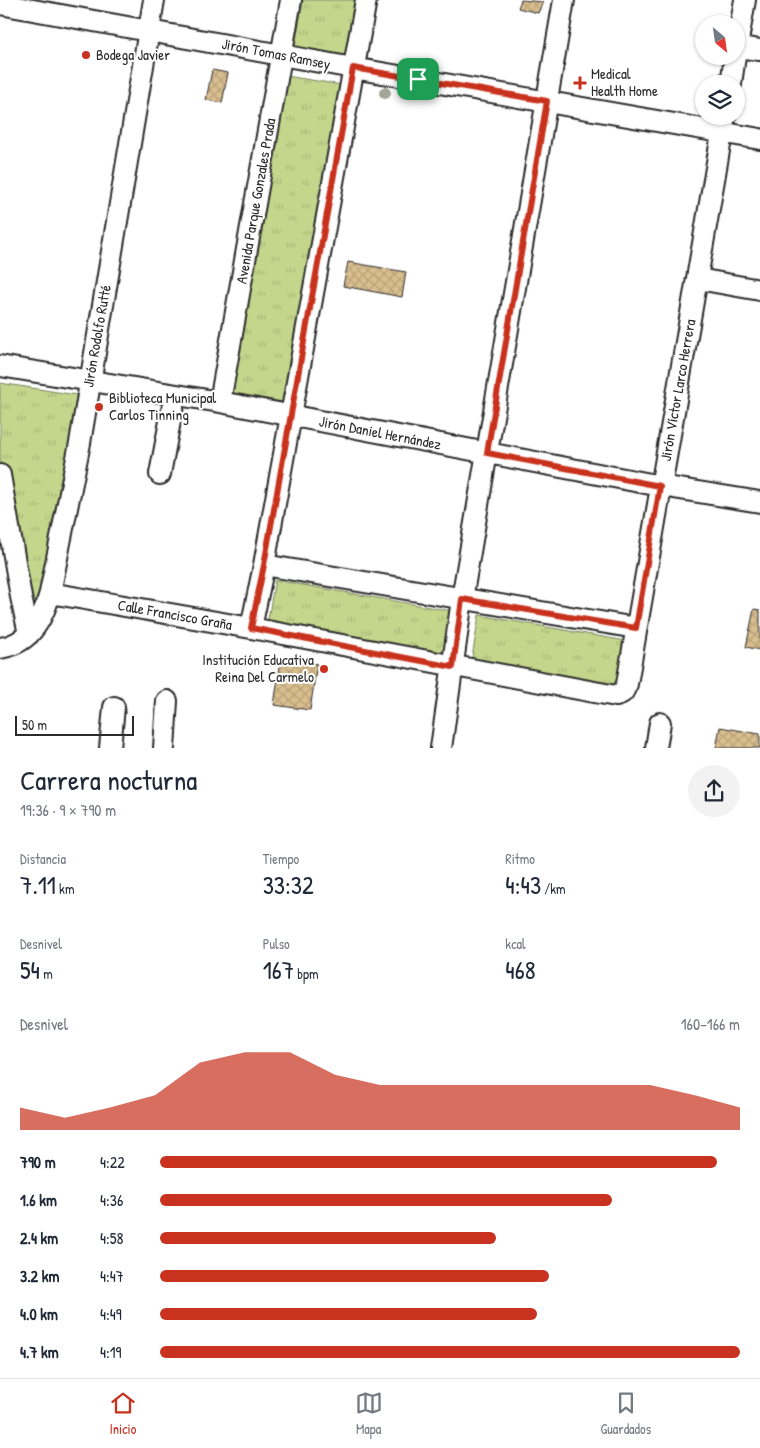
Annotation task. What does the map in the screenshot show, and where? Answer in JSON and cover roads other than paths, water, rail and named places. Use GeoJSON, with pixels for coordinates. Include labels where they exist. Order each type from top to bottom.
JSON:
{"type":"FeatureCollection","features":[{"type":"Feature","properties":{"kind":"street","name":"Jirón Rodolfo Rutté"},"geometry":{"type":"LineString","coordinates":[[0,648],[18,641],[29,634],[39,623],[50,594],[80,443],[154,0]]}},
{"type":"Feature","properties":{"kind":"street","name":"Avenida Parque Gonzales Prada"},"geometry":{"type":"LineString","coordinates":[[220,402],[291,0]]}},
{"type":"Feature","properties":{"kind":"street"},"geometry":{"type":"LineString","coordinates":[[251,628],[366,0]]}},
{"type":"Feature","properties":{"kind":"street"},"geometry":{"type":"LineString","coordinates":[[441,748],[462,599],[564,0]]}},
{"type":"Feature","properties":{"kind":"street"},"geometry":{"type":"LineString","coordinates":[[742,15],[745,0]]}},
{"type":"Feature","properties":{"kind":"street","name":"Jirón Tomas Ramsey"},"geometry":{"type":"LineString","coordinates":[[0,4],[282,56],[547,101],[695,120]]}},
{"type":"Feature","properties":{"kind":"street"},"geometry":{"type":"LineString","coordinates":[[745,51],[760,50]]}},
{"type":"Feature","properties":{"kind":"street","name":"Jirón Víctor Larco Herrera"},"geometry":{"type":"LineString","coordinates":[[623,692],[627,684],[724,125]]}},
{"type":"Feature","properties":{"kind":"street","name":"Jirón Tomas Ramsey"},"geometry":{"type":"LineString","coordinates":[[726,125],[760,139]]}},
{"type":"Feature","properties":{"kind":"street"},"geometry":{"type":"LineString","coordinates":[[698,279],[760,290]]}},
{"type":"Feature","properties":{"kind":"street","name":"Jirón Daniel Hernández"},"geometry":{"type":"LineString","coordinates":[[0,366],[220,402],[660,486],[760,502]]}},
{"type":"Feature","properties":{"kind":"street"},"geometry":{"type":"LineString","coordinates":[[160,474],[175,395]]}},
{"type":"Feature","properties":{"kind":"street"},"geometry":{"type":"LineString","coordinates":[[0,475],[29,634]]}},
{"type":"Feature","properties":{"kind":"street"},"geometry":{"type":"LineString","coordinates":[[264,565],[636,628]]}},
{"type":"Feature","properties":{"kind":"street","name":"Calle Francisco Graña"},"geometry":{"type":"LineString","coordinates":[[50,594],[251,628],[616,696],[623,692]]}},
{"type":"Feature","properties":{"kind":"street"},"geometry":{"type":"LineString","coordinates":[[164,748],[168,701]]}},
{"type":"Feature","properties":{"kind":"street"},"geometry":{"type":"LineString","coordinates":[[110,748],[114,707]]}},
{"type":"Feature","properties":{"kind":"street"},"geometry":{"type":"LineString","coordinates":[[656,748],[660,724]]}},
{"type":"Feature","properties":{"kind":"place","name":"Bodega Javier"},"geometry":{"type":"Point","coordinates":[86,55]}},
{"type":"Feature","properties":{"kind":"place","name":"Medical Health Home"},"geometry":{"type":"Point","coordinates":[580,83]}},
{"type":"Feature","properties":{"kind":"place","name":"Biblioteca Municipal Carlos Tinning"},"geometry":{"type":"Point","coordinates":[99,407]}},
{"type":"Feature","properties":{"kind":"place","name":"Institución Educativa Reina Del Carmelo"},"geometry":{"type":"Point","coordinates":[324,669]}}]}
